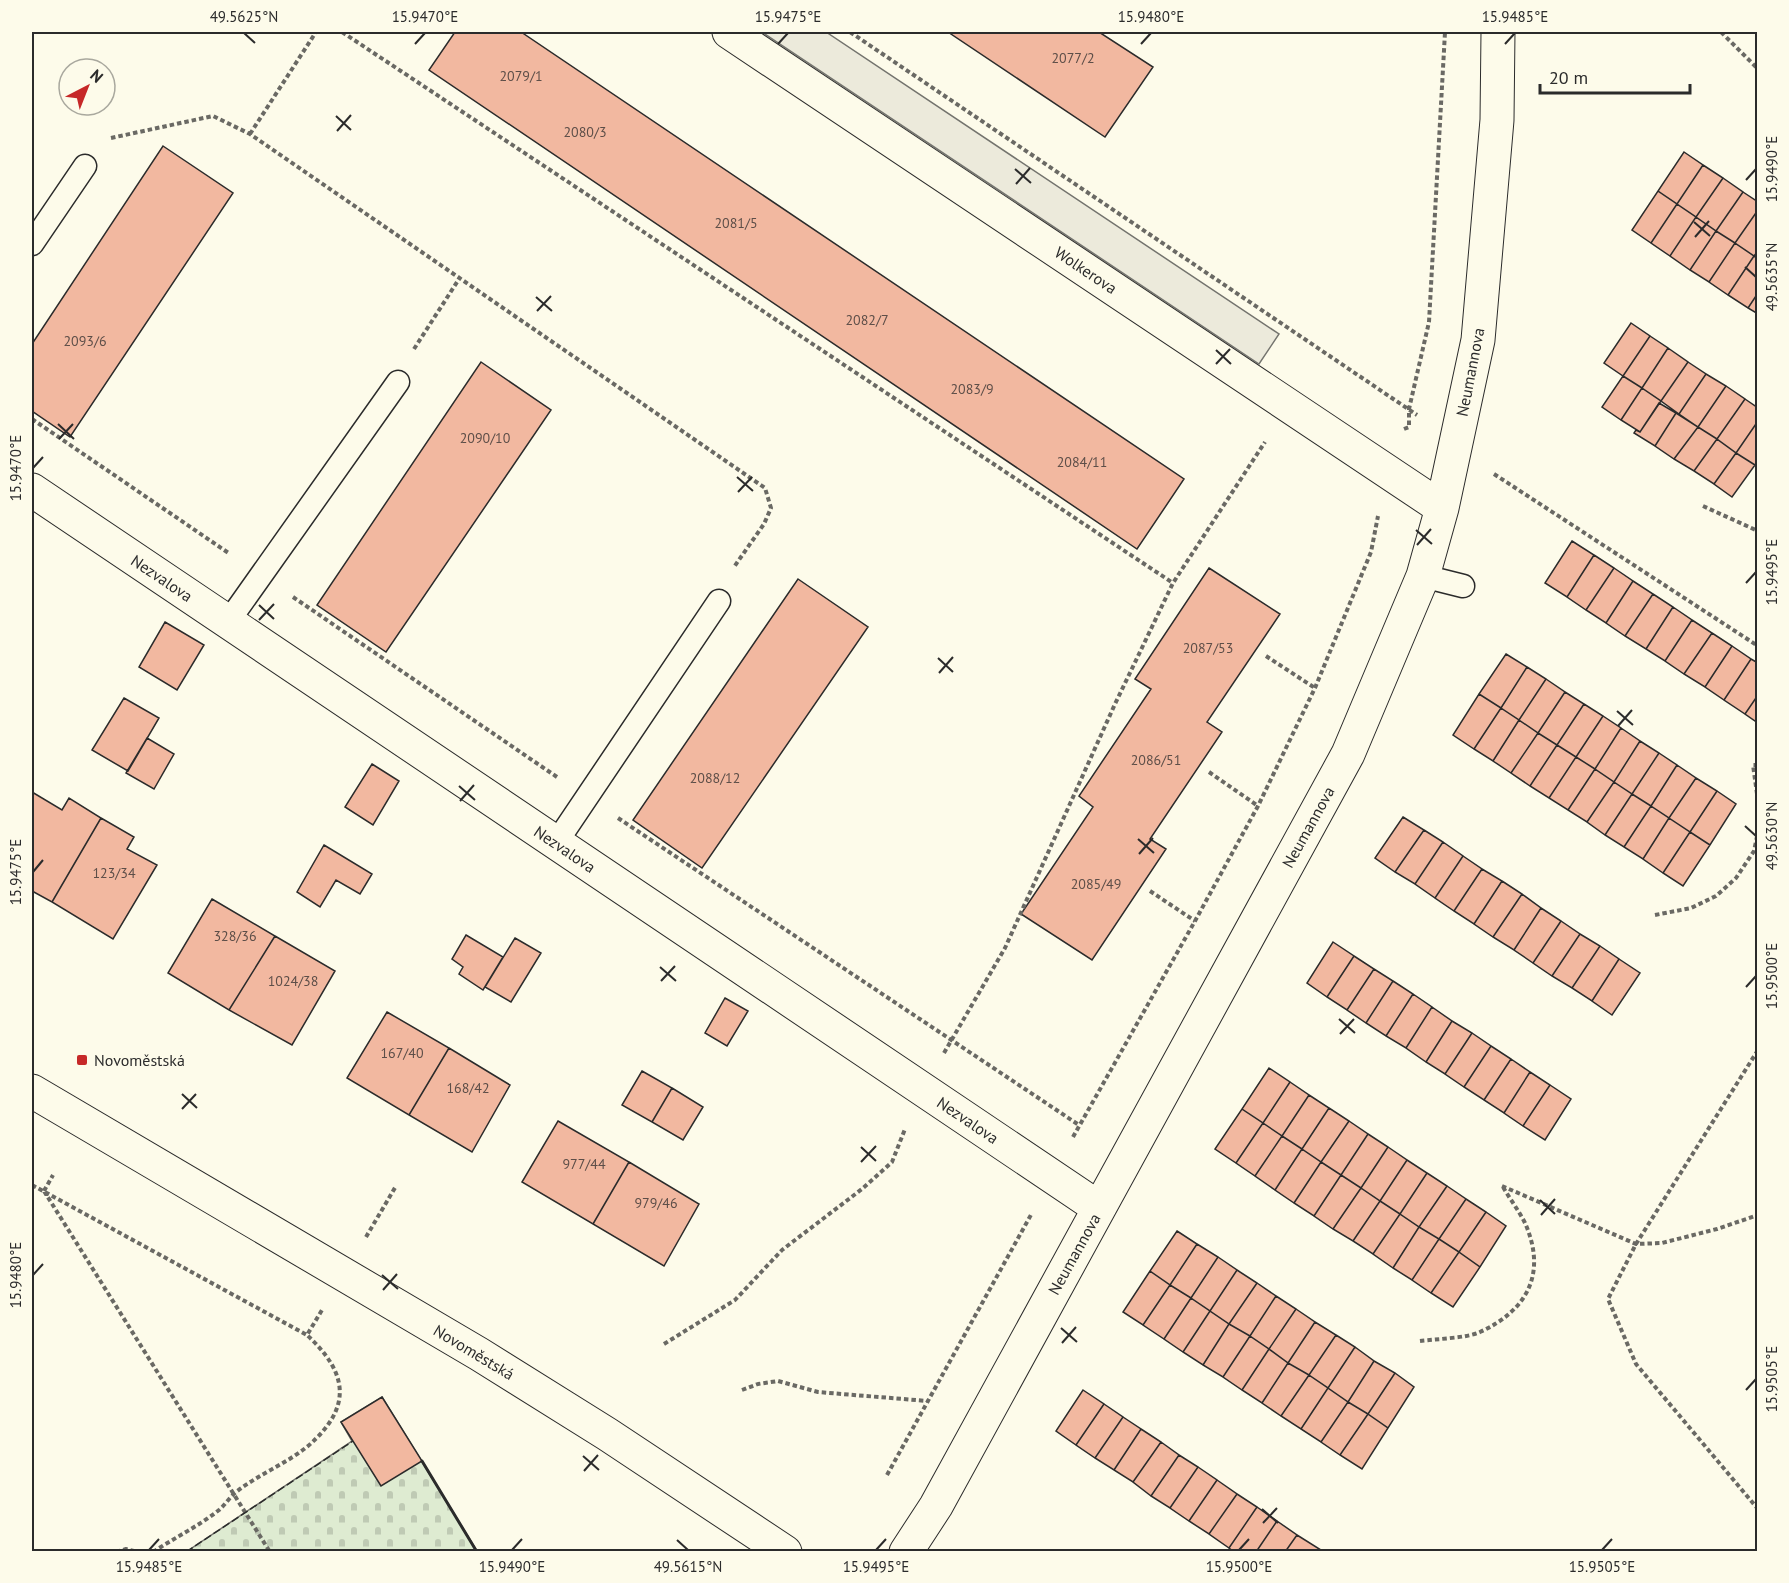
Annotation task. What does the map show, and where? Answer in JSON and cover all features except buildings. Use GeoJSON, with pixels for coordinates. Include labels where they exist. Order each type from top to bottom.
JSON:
{"type":"FeatureCollection","features":[{"type":"Feature","properties":{"kind":"street","name":"Wolkerova"},"geometry":{"type":"LineString","coordinates":[[729,32],[1442,508]]}},
{"type":"Feature","properties":{"kind":"street","name":"Neumannova"},"geometry":{"type":"LineString","coordinates":[[906,1551],[936,1506],[1348,754],[1422,576],[1442,508],[1478,340],[1497,120],[1498,32]]}},
{"type":"Feature","properties":{"kind":"street","name":"Nezvalova"},"geometry":{"type":"LineString","coordinates":[[32,490],[1099,1208]]}},
{"type":"Feature","properties":{"kind":"street","name":"Novoměstská"},"geometry":{"type":"LineString","coordinates":[[32,1091],[479,1354],[607,1434],[785,1551]]}},
{"type":"Feature","properties":{"kind":"lane"},"geometry":{"type":"LineString","coordinates":[[32,244],[85,166]]}},
{"type":"Feature","properties":{"kind":"lane"},"geometry":{"type":"LineString","coordinates":[[228,622],[398,382]]}},
{"type":"Feature","properties":{"kind":"lane"},"geometry":{"type":"LineString","coordinates":[[1422,576],[1463,586]]}},
{"type":"Feature","properties":{"kind":"lane"},"geometry":{"type":"LineString","coordinates":[[556,843],[719,600]]}},
{"type":"Feature","properties":{"kind":"path"},"geometry":{"type":"LineString","coordinates":[[250,134],[316,32]]}},
{"type":"Feature","properties":{"kind":"path"},"geometry":{"type":"LineString","coordinates":[[342,32],[1173,583]]}},
{"type":"Feature","properties":{"kind":"path"},"geometry":{"type":"LineString","coordinates":[[850,32],[1409,409],[1429,322],[1445,32]]}},
{"type":"Feature","properties":{"kind":"path"},"geometry":{"type":"LineString","coordinates":[[1721,32],[1758,69]]}},
{"type":"Feature","properties":{"kind":"path"},"geometry":{"type":"LineString","coordinates":[[85,166],[88,143],[213,116],[250,134],[765,488],[771,508],[764,524],[719,588],[719,600]]}},
{"type":"Feature","properties":{"kind":"path"},"geometry":{"type":"LineString","coordinates":[[398,382],[404,365],[459,279]]}},
{"type":"Feature","properties":{"kind":"path"},"geometry":{"type":"LineString","coordinates":[[32,419],[586,798],[1079,1125],[1258,806],[1315,688],[1371,552],[1379,512]]}},
{"type":"Feature","properties":{"kind":"path"},"geometry":{"type":"LineString","coordinates":[[952,1042],[1005,948],[1115,704],[1173,583],[1268,438]]}},
{"type":"Feature","properties":{"kind":"path"},"geometry":{"type":"LineString","coordinates":[[1455,448],[1758,646]]}},
{"type":"Feature","properties":{"kind":"path"},"geometry":{"type":"LineString","coordinates":[[1703,506],[1758,531]]}},
{"type":"Feature","properties":{"kind":"path"},"geometry":{"type":"LineString","coordinates":[[1266,656],[1315,688]]}},
{"type":"Feature","properties":{"kind":"path"},"geometry":{"type":"LineString","coordinates":[[1755,765],[1758,801]]}},
{"type":"Feature","properties":{"kind":"path"},"geometry":{"type":"LineString","coordinates":[[1209,772],[1258,806]]}},
{"type":"Feature","properties":{"kind":"path"},"geometry":{"type":"LineString","coordinates":[[1655,915],[1690,908],[1716,896],[1736,878],[1754,852],[1758,832]]}},
{"type":"Feature","properties":{"kind":"path"},"geometry":{"type":"LineString","coordinates":[[1150,891],[1195,921]]}},
{"type":"Feature","properties":{"kind":"path"},"geometry":{"type":"LineString","coordinates":[[1758,1050],[1636,1244],[1608,1299],[1636,1364],[1758,1509]]}},
{"type":"Feature","properties":{"kind":"path"},"geometry":{"type":"LineString","coordinates":[[664,1344],[735,1300],[782,1251],[862,1189],[892,1162],[921,1088]]}},
{"type":"Feature","properties":{"kind":"path"},"geometry":{"type":"LineString","coordinates":[[44,1191],[53,1175]]}},
{"type":"Feature","properties":{"kind":"path"},"geometry":{"type":"LineString","coordinates":[[887,1474],[1052,1176]]}},
{"type":"Feature","properties":{"kind":"path"},"geometry":{"type":"LineString","coordinates":[[32,1185],[306,1335],[333,1364],[340,1384],[339,1402],[331,1419],[306,1447],[233,1494],[219,1509],[153,1551]]}},
{"type":"Feature","properties":{"kind":"path"},"geometry":{"type":"LineString","coordinates":[[306,1335],[344,1276],[396,1186]]}},
{"type":"Feature","properties":{"kind":"path"},"geometry":{"type":"LineString","coordinates":[[1420,1341],[1478,1333],[1514,1310],[1530,1290],[1535,1261],[1525,1224],[1502,1186],[1636,1244],[1662,1244],[1758,1215]]}},
{"type":"Feature","properties":{"kind":"path"},"geometry":{"type":"LineString","coordinates":[[44,1191],[270,1551]]}},
{"type":"Feature","properties":{"kind":"path"},"geometry":{"type":"LineString","coordinates":[[742,1390],[758,1384],[778,1381],[818,1392],[927,1401]]}},
{"type":"Feature","properties":{"kind":"path"},"geometry":{"type":"LineString","coordinates":[[116,1551],[126,1549],[138,1551]]}},
{"type":"Feature","properties":{"kind":"green space"},"geometry":{"type":"Polygon","coordinates":[[[382,1397],[477,1551],[186,1552],[352,1441],[341,1422],[382,1397]]]}},
{"type":"Feature","properties":{"kind":"shaded area"},"geometry":{"type":"Polygon","coordinates":[[[762,32],[826,32],[1279,334],[1259,364],[762,32]]]}},
{"type":"Feature","properties":{"kind":"fence"},"geometry":{"type":"LineString","coordinates":[[186,1552],[353,1441]]}},
{"type":"Feature","properties":{"kind":"wall"},"geometry":{"type":"LineString","coordinates":[[422,1461],[477,1552]]}},
{"type":"Feature","properties":{"kind":"place","name":"Novoměstská"},"geometry":{"type":"Point","coordinates":[82,1060]}}]}
